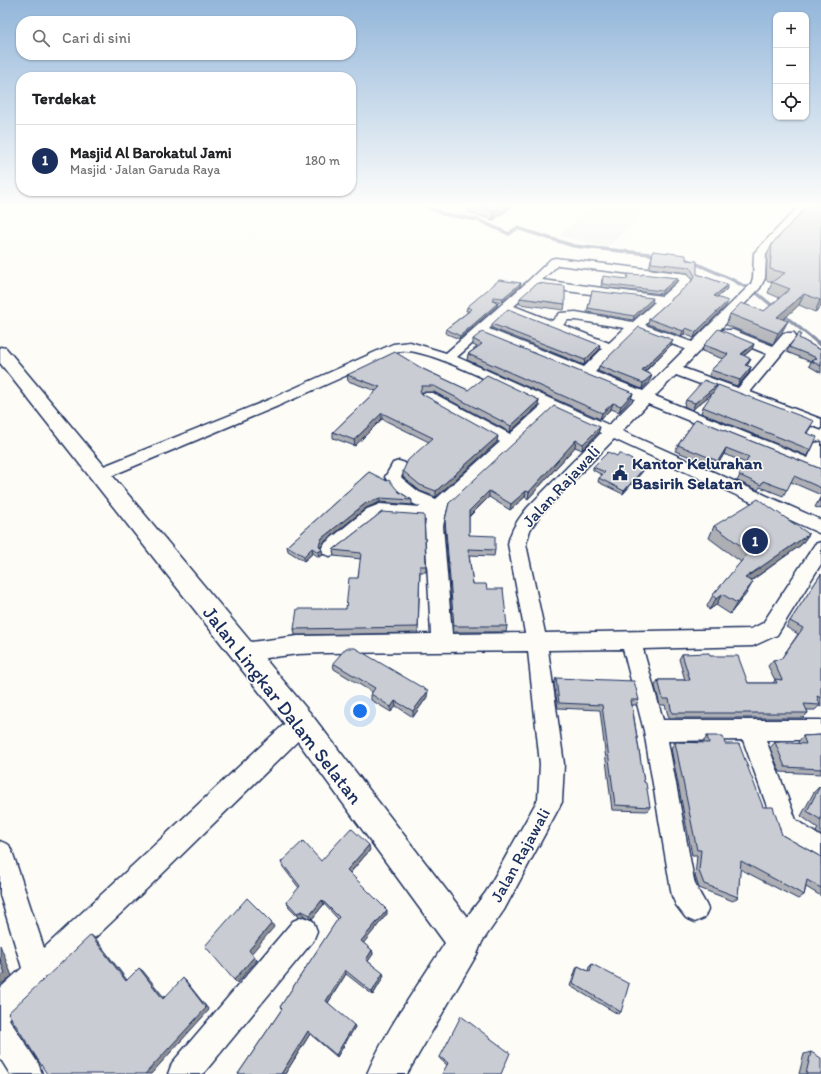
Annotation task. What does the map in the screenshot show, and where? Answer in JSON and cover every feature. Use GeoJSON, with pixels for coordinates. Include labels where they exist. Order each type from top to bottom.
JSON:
{"type":"FeatureCollection","features":[{"type":"Feature","properties":{"kind":"main road","name":"Jalan Lingkar Dalam Selatan"},"geometry":{"type":"LineString","coordinates":[[0,352],[301,723],[465,942]]}},
{"type":"Feature","properties":{"kind":"main road"},"geometry":{"type":"LineString","coordinates":[[386,1074],[425,1006],[465,942]]}},
{"type":"Feature","properties":{"kind":"street","name":"Jalan Rajawali"},"geometry":{"type":"LineString","coordinates":[[465,942],[495,901],[550,802],[552,764],[537,641],[517,544],[519,533],[524,523],[534,511],[713,327],[752,289],[759,278],[760,255]]}},
{"type":"Feature","properties":{"kind":"street"},"geometry":{"type":"LineString","coordinates":[[448,358],[533,283],[555,261],[684,277],[686,280],[684,283],[611,348],[586,373]]}},
{"type":"Feature","properties":{"kind":"street"},"geometry":{"type":"LineString","coordinates":[[533,283],[665,300]]}},
{"type":"Feature","properties":{"kind":"street"},"geometry":{"type":"LineString","coordinates":[[505,307],[555,325],[611,348]]}},
{"type":"Feature","properties":{"kind":"street"},"geometry":{"type":"LineString","coordinates":[[555,325],[563,317],[572,315],[635,326],[693,348]]}},
{"type":"Feature","properties":{"kind":"street"},"geometry":{"type":"LineString","coordinates":[[713,327],[775,352]]}},
{"type":"Feature","properties":{"kind":"street"},"geometry":{"type":"LineString","coordinates":[[479,330],[644,398],[715,424],[817,467],[821,447]]}},
{"type":"Feature","properties":{"kind":"street"},"geometry":{"type":"LineString","coordinates":[[742,394],[789,336]]}},
{"type":"Feature","properties":{"kind":"street"},"geometry":{"type":"LineString","coordinates":[[100,474],[273,403],[398,347],[410,346],[448,358],[821,527]]}},
{"type":"Feature","properties":{"kind":"street"},"geometry":{"type":"LineString","coordinates":[[674,368],[821,424]]}},
{"type":"Feature","properties":{"kind":"street"},"geometry":{"type":"LineString","coordinates":[[428,396],[510,441]]}},
{"type":"Feature","properties":{"kind":"street"},"geometry":{"type":"LineString","coordinates":[[442,642],[434,526],[438,510],[510,441],[551,405]]}},
{"type":"Feature","properties":{"kind":"street"},"geometry":{"type":"LineString","coordinates":[[399,467],[392,477],[401,487],[438,510]]}},
{"type":"Feature","properties":{"kind":"street"},"geometry":{"type":"LineString","coordinates":[[330,549],[373,513],[380,510],[438,510]]}},
{"type":"Feature","properties":{"kind":"street"},"geometry":{"type":"LineString","coordinates":[[243,652],[298,645],[442,642],[630,641],[752,637],[761,634],[770,628],[821,549]]}},
{"type":"Feature","properties":{"kind":"street"},"geometry":{"type":"LineString","coordinates":[[630,641],[655,731],[674,834],[678,870],[685,896],[694,909]]}},
{"type":"Feature","properties":{"kind":"street"},"geometry":{"type":"LineString","coordinates":[[0,1008],[301,723]]}},
{"type":"Feature","properties":{"kind":"street"},"geometry":{"type":"LineString","coordinates":[[655,731],[751,729],[821,730]]}},
{"type":"Feature","properties":{"kind":"street"},"geometry":{"type":"LineString","coordinates":[[751,729],[787,828],[793,834],[821,851]]}},
{"type":"Feature","properties":{"kind":"street"},"geometry":{"type":"LineString","coordinates":[[0,854],[38,973]]}},
{"type":"Feature","properties":{"kind":"street"},"geometry":{"type":"LineString","coordinates":[[183,1074],[303,932]]}},
{"type":"Feature","properties":{"kind":"street"},"geometry":{"type":"LineString","coordinates":[[0,1030],[27,1074]]}},
{"type":"Feature","properties":{"kind":"building"},"geometry":{"type":"Polygon","coordinates":[[[652,255],[686,255],[686,260],[697,261],[697,274],[728,285],[714,296],[728,301],[696,332],[686,328],[683,331],[649,319],[691,282],[695,276],[690,267],[651,263],[652,255]]]}},
{"type":"Feature","properties":{"kind":"building"},"geometry":{"type":"Polygon","coordinates":[[[771,255],[821,255],[821,300],[804,294],[777,317],[788,321],[778,333],[730,314],[741,303],[764,311],[790,289],[772,282],[785,273],[770,269],[771,255]]]}},
{"type":"Feature","properties":{"kind":"building"},"geometry":{"type":"Polygon","coordinates":[[[628,274],[677,278],[662,291],[602,284],[603,276],[627,279],[628,274]]]}},
{"type":"Feature","properties":{"kind":"building"},"geometry":{"type":"Polygon","coordinates":[[[499,280],[521,283],[503,298],[493,297],[492,301],[498,303],[460,336],[446,329],[472,309],[467,307],[499,280]]]}},
{"type":"Feature","properties":{"kind":"building"},"geometry":{"type":"Polygon","coordinates":[[[537,283],[565,286],[565,304],[520,298],[537,283]]]}},
{"type":"Feature","properties":{"kind":"building"},"geometry":{"type":"Polygon","coordinates":[[[592,291],[653,298],[634,316],[588,308],[592,291]]]}},
{"type":"Feature","properties":{"kind":"building"},"geometry":{"type":"Polygon","coordinates":[[[508,309],[600,345],[585,360],[492,324],[508,309]]]}},
{"type":"Feature","properties":{"kind":"building"},"geometry":{"type":"Polygon","coordinates":[[[639,327],[673,340],[642,370],[652,375],[643,383],[599,366],[639,327]]]}},
{"type":"Feature","properties":{"kind":"building"},"geometry":{"type":"Polygon","coordinates":[[[718,329],[754,344],[741,354],[751,359],[745,365],[751,367],[740,380],[711,370],[728,354],[704,345],[718,329]]]}},
{"type":"Feature","properties":{"kind":"building"},"geometry":{"type":"Polygon","coordinates":[[[482,332],[633,393],[621,406],[613,403],[602,413],[468,354],[482,344],[473,339],[482,332]]]}},
{"type":"Feature","properties":{"kind":"building"},"geometry":{"type":"Polygon","coordinates":[[[799,333],[801,334],[799,338],[821,350],[821,366],[811,361],[817,358],[789,347],[799,333]]]}},
{"type":"Feature","properties":{"kind":"building"},"geometry":{"type":"Polygon","coordinates":[[[395,352],[423,369],[468,390],[487,375],[539,400],[511,426],[434,386],[422,386],[420,391],[422,394],[498,436],[436,491],[420,485],[403,471],[408,460],[433,438],[382,413],[354,440],[333,432],[380,387],[347,375],[395,352]]]}},
{"type":"Feature","properties":{"kind":"building"},"geometry":{"type":"Polygon","coordinates":[[[704,380],[717,385],[695,403],[686,400],[704,380]]]}},
{"type":"Feature","properties":{"kind":"building"},"geometry":{"type":"Polygon","coordinates":[[[718,385],[814,421],[806,433],[817,437],[811,450],[703,407],[718,385]]]}},
{"type":"Feature","properties":{"kind":"building"},"geometry":{"type":"Polygon","coordinates":[[[554,406],[600,427],[583,444],[576,440],[529,492],[526,491],[511,504],[489,491],[469,511],[469,535],[495,536],[495,550],[468,549],[473,584],[486,584],[487,589],[503,589],[507,626],[454,626],[445,520],[449,503],[554,406]]]}},
{"type":"Feature","properties":{"kind":"building"},"geometry":{"type":"Polygon","coordinates":[[[696,419],[821,469],[821,488],[794,476],[787,490],[763,481],[761,485],[739,475],[749,457],[726,448],[718,461],[678,445],[696,419]]]}},
{"type":"Feature","properties":{"kind":"building","name":"Kantor Kelurahan Basirih Selatan"},"geometry":{"type":"Polygon","coordinates":[[[608,452],[617,456],[619,453],[634,461],[634,464],[644,468],[624,491],[599,478],[605,472],[593,467],[608,452]]]}},
{"type":"Feature","properties":{"kind":"building"},"geometry":{"type":"Polygon","coordinates":[[[369,472],[387,481],[389,480],[399,492],[412,500],[380,498],[366,503],[322,538],[319,545],[322,550],[318,552],[312,548],[304,556],[287,546],[369,472]]]}},
{"type":"Feature","properties":{"kind":"building"},"geometry":{"type":"Polygon","coordinates":[[[758,499],[809,534],[745,578],[753,582],[737,603],[722,594],[716,599],[713,595],[749,552],[714,526],[758,499]]]}},
{"type":"Feature","properties":{"kind":"building"},"geometry":{"type":"Polygon","coordinates":[[[382,512],[424,515],[426,566],[420,566],[418,627],[294,629],[297,609],[346,609],[349,578],[358,578],[361,553],[333,550],[382,512]]]}},
{"type":"Feature","properties":{"kind":"building"},"geometry":{"type":"Polygon","coordinates":[[[821,574],[821,698],[817,696],[820,705],[804,704],[808,713],[672,713],[669,699],[663,699],[658,680],[690,680],[682,654],[709,653],[710,656],[738,656],[748,683],[777,683],[775,679],[782,680],[773,660],[781,659],[803,628],[790,621],[821,574]]]}},
{"type":"Feature","properties":{"kind":"building"},"geometry":{"type":"Polygon","coordinates":[[[346,648],[355,648],[428,691],[413,711],[395,701],[391,707],[371,694],[375,688],[333,663],[346,648]]]}},
{"type":"Feature","properties":{"kind":"building"},"geometry":{"type":"Polygon","coordinates":[[[556,678],[634,681],[639,700],[631,700],[644,782],[646,783],[650,807],[615,805],[602,705],[559,703],[556,678]]]}},
{"type":"Feature","properties":{"kind":"building"},"geometry":{"type":"Polygon","coordinates":[[[821,735],[821,769],[785,767],[775,742],[806,744],[803,736],[821,735]]]}},
{"type":"Feature","properties":{"kind":"building"},"geometry":{"type":"Polygon","coordinates":[[[707,736],[723,736],[725,744],[739,744],[763,807],[773,807],[782,835],[821,857],[821,888],[807,880],[804,895],[741,861],[738,897],[704,884],[699,871],[701,850],[697,850],[675,742],[709,743],[707,736]]]}},
{"type":"Feature","properties":{"kind":"building"},"geometry":{"type":"Polygon","coordinates":[[[820,786],[821,787],[821,820],[807,811],[820,786]]]}},
{"type":"Feature","properties":{"kind":"building"},"geometry":{"type":"Polygon","coordinates":[[[351,828],[369,845],[347,870],[387,910],[361,941],[372,950],[366,960],[383,973],[372,992],[345,970],[326,1001],[354,1025],[336,1055],[308,1031],[281,1074],[238,1074],[282,1009],[280,1007],[339,917],[322,900],[310,915],[302,911],[297,913],[287,902],[300,886],[281,862],[303,841],[321,861],[351,828]]]}},
{"type":"Feature","properties":{"kind":"building"},"geometry":{"type":"Polygon","coordinates":[[[247,898],[272,923],[249,950],[254,957],[234,980],[205,946],[247,898]]]}},
{"type":"Feature","properties":{"kind":"building"},"geometry":{"type":"Polygon","coordinates":[[[91,935],[126,981],[139,968],[163,999],[183,978],[206,1008],[145,1074],[47,1074],[8,1013],[91,935]]]}},
{"type":"Feature","properties":{"kind":"building"},"geometry":{"type":"Polygon","coordinates":[[[0,959],[5,973],[0,976],[0,959]]]}},
{"type":"Feature","properties":{"kind":"building"},"geometry":{"type":"Polygon","coordinates":[[[592,964],[629,984],[621,1012],[573,983],[578,966],[590,972],[592,964]]]}},
{"type":"Feature","properties":{"kind":"building"},"geometry":{"type":"Polygon","coordinates":[[[461,1016],[510,1053],[501,1074],[442,1074],[448,1063],[440,1057],[461,1016]]]}},
{"type":"Feature","properties":{"kind":"building"},"geometry":{"type":"Polygon","coordinates":[[[811,1052],[821,1058],[821,1074],[806,1074],[811,1052]]]}},
{"type":"Feature","properties":{"kind":"waterway"},"geometry":{"type":"LineString","coordinates":[[681,257],[731,279],[758,294],[818,343]]}},
{"type":"Feature","properties":{"kind":"waterway"},"geometry":{"type":"LineString","coordinates":[[817,342],[821,345]]}},
{"type":"Feature","properties":{"kind":"place","name":"Kantor Kelurahan Basirih Selatan"},"geometry":{"type":"Point","coordinates":[620,473]}},
{"type":"Feature","properties":{"kind":"place","name":"Masjid Al Barokatul Jami"},"geometry":{"type":"Point","coordinates":[755,541]}}]}
